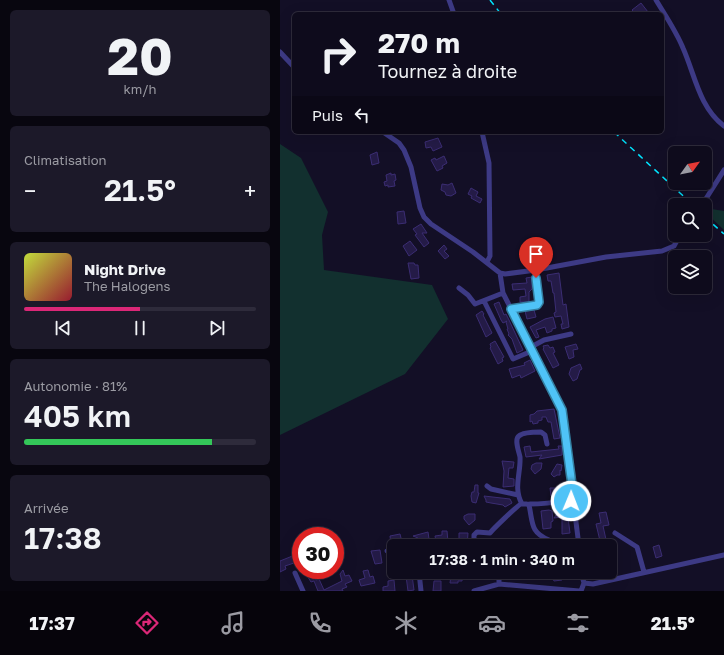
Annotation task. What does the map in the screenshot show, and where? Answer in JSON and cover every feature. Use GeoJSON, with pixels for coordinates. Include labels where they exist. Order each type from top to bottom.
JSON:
{"type":"FeatureCollection","features":[{"type":"Feature","properties":{"kind":"street"},"geometry":{"type":"LineString","coordinates":[[449,0],[453,12]]}},
{"type":"Feature","properties":{"kind":"street"},"geometry":{"type":"LineString","coordinates":[[656,0],[663,12]]}},
{"type":"Feature","properties":{"kind":"street"},"geometry":{"type":"LineString","coordinates":[[664,14],[683,47],[702,99],[715,118],[724,126]]}},
{"type":"Feature","properties":{"kind":"street"},"geometry":{"type":"LineString","coordinates":[[280,52],[292,66]]}},
{"type":"Feature","properties":{"kind":"street"},"geometry":{"type":"LineString","coordinates":[[386,134],[399,143],[404,150],[411,167],[420,208],[424,217],[431,224],[487,262],[500,273],[505,274],[535,270],[606,257],[662,251],[674,246],[676,242]]}},
{"type":"Feature","properties":{"kind":"street"},"geometry":{"type":"LineString","coordinates":[[482,134],[489,163],[490,256],[487,262]]}},
{"type":"Feature","properties":{"kind":"street"},"geometry":{"type":"LineString","coordinates":[[706,198],[724,170]]}},
{"type":"Feature","properties":{"kind":"street"},"geometry":{"type":"LineString","coordinates":[[511,309],[537,305],[539,302],[535,270]]}},
{"type":"Feature","properties":{"kind":"street"},"geometry":{"type":"LineString","coordinates":[[500,273],[503,293],[562,410],[574,500],[577,539]]}},
{"type":"Feature","properties":{"kind":"street"},"geometry":{"type":"LineString","coordinates":[[459,288],[468,295],[475,304],[503,293]]}},
{"type":"Feature","properties":{"kind":"street"},"geometry":{"type":"LineString","coordinates":[[484,301],[513,359],[532,349],[544,340],[571,334]]}},
{"type":"Feature","properties":{"kind":"street"},"geometry":{"type":"LineString","coordinates":[[522,504],[518,494],[520,459],[517,439],[523,434],[541,432],[545,435],[547,444]]}},
{"type":"Feature","properties":{"kind":"street"},"geometry":{"type":"LineString","coordinates":[[487,486],[491,489],[518,494]]}},
{"type":"Feature","properties":{"kind":"street"},"geometry":{"type":"LineString","coordinates":[[474,539],[474,535],[477,532],[490,533],[514,508],[522,504],[529,505],[574,500]]}},
{"type":"Feature","properties":{"kind":"street"},"geometry":{"type":"LineString","coordinates":[[529,505],[534,529],[540,536],[547,539]]}},
{"type":"Feature","properties":{"kind":"street"},"geometry":{"type":"LineString","coordinates":[[615,533],[637,548],[644,572]]}},
{"type":"Feature","properties":{"kind":"street"},"geometry":{"type":"LineString","coordinates":[[584,583],[593,584],[724,555]]}},
{"type":"Feature","properties":{"kind":"street"},"geometry":{"type":"LineString","coordinates":[[298,579],[303,591]]}},
{"type":"Feature","properties":{"kind":"street"},"geometry":{"type":"LineString","coordinates":[[420,579],[422,591]]}},
{"type":"Feature","properties":{"kind":"street"},"geometry":{"type":"LineString","coordinates":[[499,579],[499,584]]}},
{"type":"Feature","properties":{"kind":"street"},"geometry":{"type":"LineString","coordinates":[[474,591],[499,584],[580,591],[584,583],[583,579]]}},
{"type":"Feature","properties":{"kind":"green space"},"geometry":{"type":"Polygon","coordinates":[[[280,144],[301,158],[328,212],[322,235],[324,270],[432,285],[448,319],[405,374],[280,435],[280,144]]]}},
{"type":"Feature","properties":{"kind":"green space"},"geometry":{"type":"Polygon","coordinates":[[[712,209],[724,211],[724,230],[712,219],[712,209]]]}},
{"type":"Feature","properties":{"kind":"building"},"geometry":{"type":"Polygon","coordinates":[[[641,3],[648,12],[634,12],[632,10],[641,3]]]}},
{"type":"Feature","properties":{"kind":"building"},"geometry":{"type":"Polygon","coordinates":[[[438,138],[442,147],[433,151],[431,147],[426,148],[425,142],[438,138]]]}},
{"type":"Feature","properties":{"kind":"building"},"geometry":{"type":"Polygon","coordinates":[[[377,152],[379,163],[372,165],[370,155],[377,152]]]}},
{"type":"Feature","properties":{"kind":"building"},"geometry":{"type":"Polygon","coordinates":[[[444,156],[447,163],[442,166],[443,168],[437,171],[431,160],[435,158],[436,160],[444,156]]]}},
{"type":"Feature","properties":{"kind":"building"},"geometry":{"type":"Polygon","coordinates":[[[391,173],[391,175],[395,174],[395,186],[385,186],[384,182],[387,181],[386,175],[391,173]]]}},
{"type":"Feature","properties":{"kind":"building"},"geometry":{"type":"Polygon","coordinates":[[[452,183],[456,193],[451,196],[446,195],[445,192],[441,190],[442,184],[448,185],[452,183]]]}},
{"type":"Feature","properties":{"kind":"building"},"geometry":{"type":"Polygon","coordinates":[[[471,188],[478,192],[476,196],[482,199],[480,203],[471,198],[472,196],[468,194],[471,188]]]}},
{"type":"Feature","properties":{"kind":"building"},"geometry":{"type":"Polygon","coordinates":[[[404,211],[406,223],[398,224],[397,212],[404,211]]]}},
{"type":"Feature","properties":{"kind":"building"},"geometry":{"type":"Polygon","coordinates":[[[421,224],[427,233],[422,233],[429,243],[424,247],[415,235],[417,234],[413,229],[421,224]]]}},
{"type":"Feature","properties":{"kind":"building"},"geometry":{"type":"Polygon","coordinates":[[[410,241],[417,250],[409,256],[403,246],[410,241]]]}},
{"type":"Feature","properties":{"kind":"building"},"geometry":{"type":"Polygon","coordinates":[[[444,245],[447,249],[444,251],[449,256],[445,259],[438,251],[444,245]]]}},
{"type":"Feature","properties":{"kind":"building"},"geometry":{"type":"Polygon","coordinates":[[[408,263],[418,265],[419,278],[411,279],[408,263]]]}},
{"type":"Feature","properties":{"kind":"building"},"geometry":{"type":"Polygon","coordinates":[[[559,273],[563,305],[566,304],[569,327],[562,329],[561,324],[563,324],[561,316],[555,317],[554,313],[556,312],[554,293],[551,281],[548,281],[547,275],[559,273]]]}},
{"type":"Feature","properties":{"kind":"building"},"geometry":{"type":"Polygon","coordinates":[[[532,277],[532,289],[529,292],[529,302],[520,302],[520,297],[526,296],[525,289],[513,290],[512,284],[527,283],[526,278],[532,277]]]}},
{"type":"Feature","properties":{"kind":"building"},"geometry":{"type":"Polygon","coordinates":[[[499,302],[504,315],[506,314],[523,350],[517,353],[512,339],[508,335],[507,321],[503,323],[494,304],[499,302]]]}},
{"type":"Feature","properties":{"kind":"building"},"geometry":{"type":"Polygon","coordinates":[[[534,310],[536,317],[527,319],[525,311],[534,310]]]}},
{"type":"Feature","properties":{"kind":"building"},"geometry":{"type":"Polygon","coordinates":[[[482,311],[492,333],[486,337],[476,315],[482,311]]]}},
{"type":"Feature","properties":{"kind":"building"},"geometry":{"type":"Polygon","coordinates":[[[553,317],[556,328],[547,333],[545,327],[536,330],[539,337],[536,338],[530,327],[545,319],[553,317]]]}},
{"type":"Feature","properties":{"kind":"building"},"geometry":{"type":"Polygon","coordinates":[[[495,341],[504,357],[502,358],[503,361],[498,364],[490,348],[490,344],[495,341]]]}},
{"type":"Feature","properties":{"kind":"building"},"geometry":{"type":"Polygon","coordinates":[[[576,344],[578,349],[573,350],[574,357],[569,359],[565,347],[576,344]]]}},
{"type":"Feature","properties":{"kind":"building"},"geometry":{"type":"Polygon","coordinates":[[[548,345],[550,348],[553,347],[555,352],[553,353],[559,365],[553,368],[543,349],[543,346],[548,345]]]}},
{"type":"Feature","properties":{"kind":"building"},"geometry":{"type":"Polygon","coordinates":[[[530,360],[535,371],[521,378],[520,375],[512,378],[509,369],[525,365],[524,363],[530,360]]]}},
{"type":"Feature","properties":{"kind":"building"},"geometry":{"type":"Polygon","coordinates":[[[580,364],[582,369],[580,370],[577,379],[573,381],[569,374],[571,368],[580,364]]]}},
{"type":"Feature","properties":{"kind":"building"},"geometry":{"type":"Polygon","coordinates":[[[554,409],[560,438],[554,439],[551,422],[548,422],[546,417],[542,417],[542,420],[533,424],[532,421],[530,422],[530,415],[537,411],[554,409]]]}},
{"type":"Feature","properties":{"kind":"building"},"geometry":{"type":"Polygon","coordinates":[[[530,446],[531,452],[559,449],[558,446],[562,446],[562,455],[539,459],[542,455],[526,457],[524,447],[530,446]]]}},
{"type":"Feature","properties":{"kind":"building"},"geometry":{"type":"Polygon","coordinates":[[[502,461],[514,462],[513,468],[509,468],[508,478],[514,479],[514,486],[503,487],[504,471],[502,461]]]}},
{"type":"Feature","properties":{"kind":"building"},"geometry":{"type":"Polygon","coordinates":[[[542,463],[541,469],[535,474],[531,469],[532,465],[542,463]]]}},
{"type":"Feature","properties":{"kind":"building"},"geometry":{"type":"Polygon","coordinates":[[[557,464],[562,465],[561,471],[560,470],[560,475],[554,477],[551,474],[557,464]]]}},
{"type":"Feature","properties":{"kind":"building"},"geometry":{"type":"Polygon","coordinates":[[[475,485],[478,485],[479,493],[476,503],[472,502],[471,496],[472,492],[474,492],[475,485]]]}},
{"type":"Feature","properties":{"kind":"building"},"geometry":{"type":"Polygon","coordinates":[[[550,488],[562,488],[562,494],[551,496],[550,488]]]}},
{"type":"Feature","properties":{"kind":"building"},"geometry":{"type":"Polygon","coordinates":[[[484,496],[510,499],[512,503],[505,507],[503,505],[486,502],[484,496]]]}},
{"type":"Feature","properties":{"kind":"building"},"geometry":{"type":"Polygon","coordinates":[[[567,510],[570,533],[562,534],[562,517],[554,518],[559,511],[567,510]]]}},
{"type":"Feature","properties":{"kind":"building"},"geometry":{"type":"Polygon","coordinates":[[[541,511],[552,511],[553,521],[551,522],[551,528],[543,529],[541,511]]]}},
{"type":"Feature","properties":{"kind":"building"},"geometry":{"type":"Polygon","coordinates":[[[606,512],[609,525],[603,526],[606,539],[600,539],[596,524],[601,523],[599,513],[606,512]]]}},
{"type":"Feature","properties":{"kind":"building"},"geometry":{"type":"Polygon","coordinates":[[[468,514],[475,514],[475,520],[469,525],[464,519],[464,516],[468,514]]]}},
{"type":"Feature","properties":{"kind":"building"},"geometry":{"type":"Polygon","coordinates":[[[442,531],[447,531],[448,539],[436,539],[435,536],[442,535],[442,531]]]}},
{"type":"Feature","properties":{"kind":"building"},"geometry":{"type":"Polygon","coordinates":[[[428,532],[429,539],[418,539],[413,536],[428,532]]]}},
{"type":"Feature","properties":{"kind":"building"},"geometry":{"type":"Polygon","coordinates":[[[459,533],[468,533],[468,539],[459,539],[459,533]]]}},
{"type":"Feature","properties":{"kind":"building"},"geometry":{"type":"Polygon","coordinates":[[[400,534],[401,539],[390,539],[390,536],[400,534]]]}},
{"type":"Feature","properties":{"kind":"building"},"geometry":{"type":"Polygon","coordinates":[[[659,545],[662,556],[656,558],[653,547],[659,545]]]}},
{"type":"Feature","properties":{"kind":"building"},"geometry":{"type":"Polygon","coordinates":[[[380,550],[382,563],[375,564],[371,551],[380,550]]]}},
{"type":"Feature","properties":{"kind":"building"},"geometry":{"type":"Polygon","coordinates":[[[292,556],[292,564],[285,566],[286,569],[280,572],[280,561],[292,556]]]}},
{"type":"Feature","properties":{"kind":"building"},"geometry":{"type":"Polygon","coordinates":[[[368,570],[370,577],[373,576],[375,583],[361,586],[359,580],[365,578],[363,571],[368,570]]]}},
{"type":"Feature","properties":{"kind":"building"},"geometry":{"type":"Polygon","coordinates":[[[344,573],[345,576],[349,575],[352,581],[345,584],[347,587],[342,589],[343,591],[318,591],[314,581],[311,582],[309,579],[319,579],[324,590],[342,581],[341,579],[344,579],[344,573]]]}},
{"type":"Feature","properties":{"kind":"building"},"geometry":{"type":"Polygon","coordinates":[[[406,579],[413,579],[414,590],[408,591],[406,579]]]}},
{"type":"Feature","properties":{"kind":"building"},"geometry":{"type":"Polygon","coordinates":[[[451,579],[462,579],[462,581],[458,581],[458,583],[450,583],[451,579]]]}},
{"type":"Feature","properties":{"kind":"building"},"geometry":{"type":"Polygon","coordinates":[[[553,579],[562,579],[562,580],[554,581],[553,579]]]}},
{"type":"Feature","properties":{"kind":"building"},"geometry":{"type":"Polygon","coordinates":[[[394,580],[395,591],[383,591],[383,587],[388,586],[388,581],[394,580]]]}},
{"type":"Feature","properties":{"kind":"building"},"geometry":{"type":"Polygon","coordinates":[[[434,581],[441,581],[441,591],[433,591],[434,581]]]}},
{"type":"Feature","properties":{"kind":"railway"},"geometry":{"type":"LineString","coordinates":[[490,0],[499,12]]}},
{"type":"Feature","properties":{"kind":"railway"},"geometry":{"type":"LineString","coordinates":[[616,134],[685,198]]}},
{"type":"Feature","properties":{"kind":"railway"},"geometry":{"type":"LineString","coordinates":[[712,223],[724,234]]}},
{"type":"Feature","properties":{"kind":"route"},"geometry":{"type":"LineString","coordinates":[[536,278],[539,298],[537,305],[511,309],[562,410],[574,500],[571,501]]}}]}
